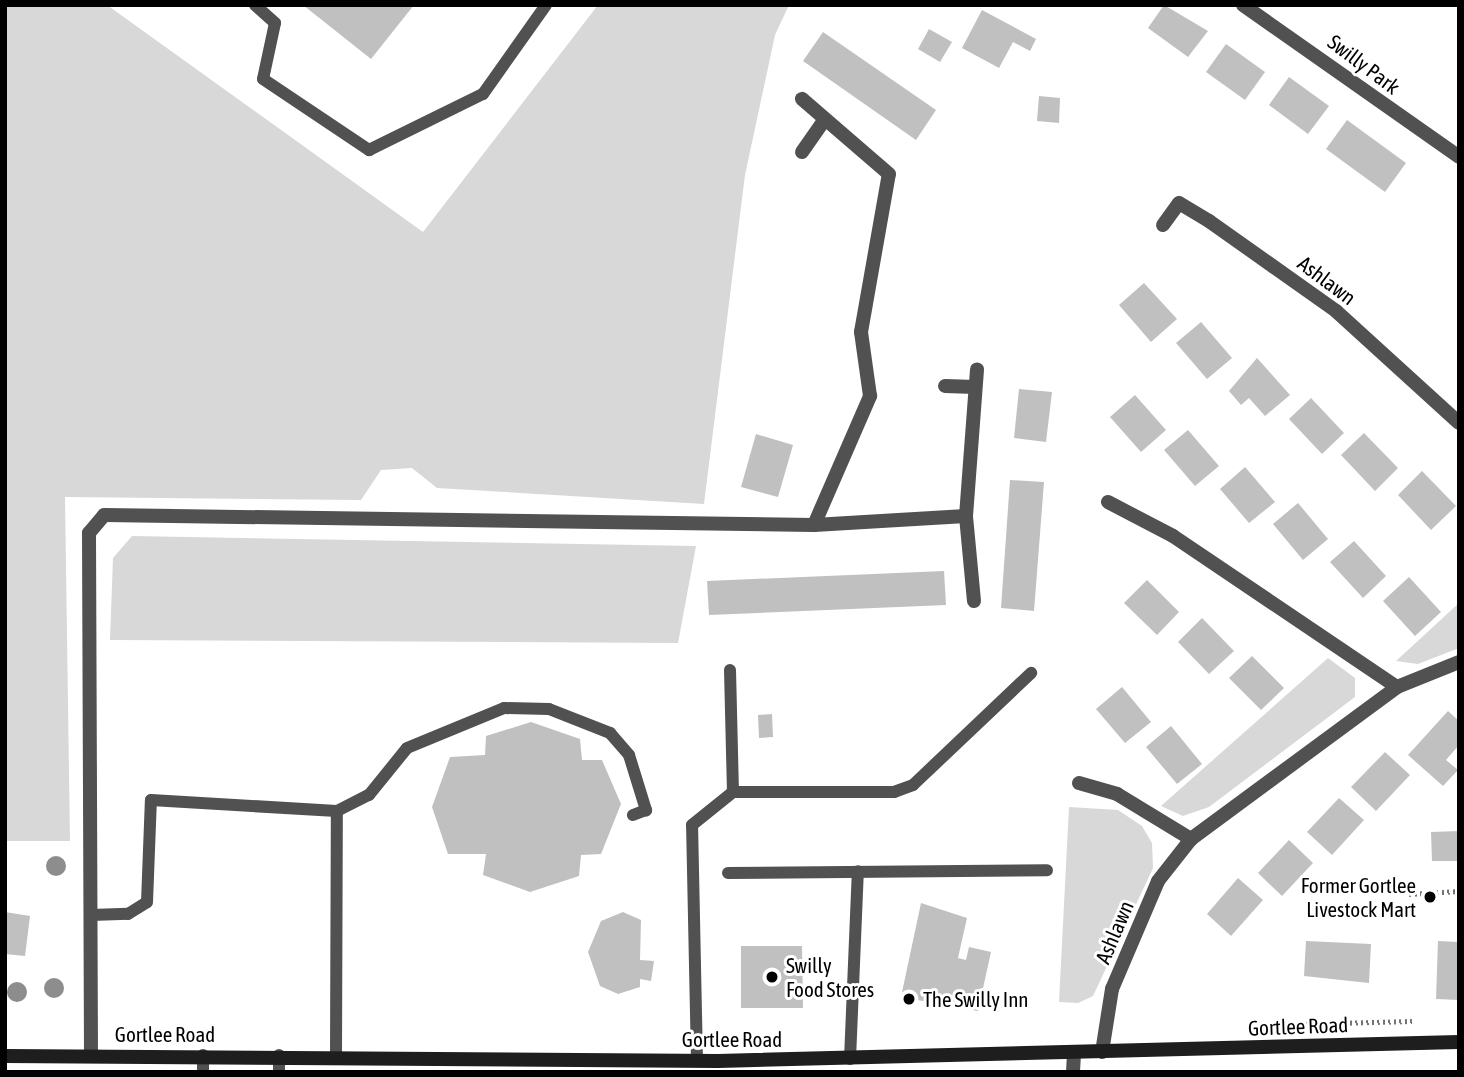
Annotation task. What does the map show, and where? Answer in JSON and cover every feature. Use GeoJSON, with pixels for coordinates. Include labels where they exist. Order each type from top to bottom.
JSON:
{"type":"FeatureCollection","features":[{"type":"Feature","properties":{"kind":"street","name":"Swilly Park"},"geometry":{"type":"LineString","coordinates":[[1243,5],[1459,158]]}},
{"type":"Feature","properties":{"kind":"street"},"geometry":{"type":"LineString","coordinates":[[802,99],[890,174],[861,332],[870,396],[814,525]]}},
{"type":"Feature","properties":{"kind":"street"},"geometry":{"type":"LineString","coordinates":[[802,152],[825,119]]}},
{"type":"Feature","properties":{"kind":"street","name":"Ashlawn"},"geometry":{"type":"LineString","coordinates":[[1163,225],[1179,203],[1209,221],[1336,311],[1459,423]]}},
{"type":"Feature","properties":{"kind":"street"},"geometry":{"type":"LineString","coordinates":[[974,601],[966,516],[977,369]]}},
{"type":"Feature","properties":{"kind":"street"},"geometry":{"type":"LineString","coordinates":[[945,386],[975,387]]}},
{"type":"Feature","properties":{"kind":"street"},"geometry":{"type":"LineString","coordinates":[[1108,502],[1173,536],[1397,687]]}},
{"type":"Feature","properties":{"kind":"street"},"geometry":{"type":"LineString","coordinates":[[91,1055],[89,533],[104,514],[814,525],[966,516]]}},
{"type":"Feature","properties":{"kind":"street","name":"Ashlawn"},"geometry":{"type":"LineString","coordinates":[[1102,1052],[1112,989],[1158,881],[1191,839],[1397,687],[1459,662]]}},
{"type":"Feature","properties":{"kind":"street"},"geometry":{"type":"LineString","coordinates":[[1079,783],[1117,794],[1191,839]]}},
{"type":"Feature","properties":{"kind":"street","name":"Gortlee Road"},"geometry":{"type":"LineString","coordinates":[[5,1056],[279,1055],[696,1061],[1074,1055],[1459,1042]]}},
{"type":"Feature","properties":{"kind":"street"},"geometry":{"type":"LineString","coordinates":[[1073,1072],[1074,1055]]}},
{"type":"Feature","properties":{"kind":"lane"},"geometry":{"type":"LineString","coordinates":[[255,5],[275,23],[263,79],[369,150],[483,94],[546,5]]}},
{"type":"Feature","properties":{"kind":"lane"},"geometry":{"type":"LineString","coordinates":[[730,670],[733,792]]}},
{"type":"Feature","properties":{"kind":"lane"},"geometry":{"type":"LineString","coordinates":[[696,1061],[692,825],[733,792],[894,792],[913,785],[1031,673]]}},
{"type":"Feature","properties":{"kind":"lane"},"geometry":{"type":"LineString","coordinates":[[91,915],[128,914],[147,902],[151,800],[337,811],[369,795],[407,748],[503,708],[529,706],[610,733],[629,755],[646,810],[633,815]]}},
{"type":"Feature","properties":{"kind":"lane"},"geometry":{"type":"LineString","coordinates":[[336,1056],[337,811]]}},
{"type":"Feature","properties":{"kind":"lane"},"geometry":{"type":"LineString","coordinates":[[728,873],[1047,870]]}},
{"type":"Feature","properties":{"kind":"lane"},"geometry":{"type":"LineString","coordinates":[[850,1059],[858,871]]}},
{"type":"Feature","properties":{"kind":"lane"},"geometry":{"type":"LineString","coordinates":[[202,1055],[203,1072]]}},
{"type":"Feature","properties":{"kind":"lane"},"geometry":{"type":"LineString","coordinates":[[279,1055],[279,1072]]}},
{"type":"Feature","properties":{"kind":"path"},"geometry":{"type":"LineString","coordinates":[[1409,894],[1459,891]]}},
{"type":"Feature","properties":{"kind":"path"},"geometry":{"type":"LineString","coordinates":[[1293,1025],[1419,1022]]}},
{"type":"Feature","properties":{"kind":"shaded area"},"geometry":{"type":"Polygon","coordinates":[[[5,5],[107,5],[423,232],[598,5],[789,5],[775,35],[745,175],[704,504],[437,488],[412,468],[381,470],[361,500],[65,497],[70,841],[5,841],[5,5]]]}},
{"type":"Feature","properties":{"kind":"shaded area"},"geometry":{"type":"Polygon","coordinates":[[[132,536],[696,546],[678,643],[110,640],[113,558],[132,536]]]}},
{"type":"Feature","properties":{"kind":"shaded area"},"geometry":{"type":"Polygon","coordinates":[[[1459,603],[1459,648],[1418,664],[1396,661],[1459,603]]]}},
{"type":"Feature","properties":{"kind":"shaded area"},"geometry":{"type":"Polygon","coordinates":[[[1328,658],[1355,678],[1355,697],[1209,807],[1183,816],[1161,806],[1328,658]]]}},
{"type":"Feature","properties":{"kind":"shaded area"},"geometry":{"type":"Polygon","coordinates":[[[1069,807],[1118,810],[1142,826],[1152,843],[1153,868],[1093,996],[1078,1003],[1059,1002],[1069,807]]]}},
{"type":"Feature","properties":{"kind":"building"},"geometry":{"type":"Polygon","coordinates":[[[303,5],[414,5],[371,59],[303,5]]]}},
{"type":"Feature","properties":{"kind":"building"},"geometry":{"type":"Polygon","coordinates":[[[1164,5],[1208,31],[1188,57],[1148,28],[1164,5]]]}},
{"type":"Feature","properties":{"kind":"building"},"geometry":{"type":"Polygon","coordinates":[[[982,10],[1036,39],[1030,51],[1013,42],[999,68],[962,48],[982,10]]]}},
{"type":"Feature","properties":{"kind":"building"},"geometry":{"type":"Polygon","coordinates":[[[929,29],[952,42],[940,62],[918,49],[929,29]]]}},
{"type":"Feature","properties":{"kind":"building"},"geometry":{"type":"Polygon","coordinates":[[[823,32],[936,110],[916,140],[803,61],[823,32]]]}},
{"type":"Feature","properties":{"kind":"building"},"geometry":{"type":"Polygon","coordinates":[[[1226,44],[1265,72],[1245,100],[1206,72],[1226,44]]]}},
{"type":"Feature","properties":{"kind":"building"},"geometry":{"type":"Polygon","coordinates":[[[1289,77],[1329,106],[1308,134],[1269,105],[1289,77]]]}},
{"type":"Feature","properties":{"kind":"building"},"geometry":{"type":"Polygon","coordinates":[[[1039,96],[1060,98],[1059,123],[1037,121],[1039,96]]]}},
{"type":"Feature","properties":{"kind":"building"},"geometry":{"type":"Polygon","coordinates":[[[1347,120],[1406,163],[1385,192],[1326,149],[1347,120]]]}},
{"type":"Feature","properties":{"kind":"building"},"geometry":{"type":"Polygon","coordinates":[[[1144,283],[1177,319],[1151,342],[1119,305],[1144,283]]]}},
{"type":"Feature","properties":{"kind":"building"},"geometry":{"type":"Polygon","coordinates":[[[1201,322],[1232,358],[1207,379],[1176,343],[1201,322]]]}},
{"type":"Feature","properties":{"kind":"building"},"geometry":{"type":"Polygon","coordinates":[[[1257,358],[1290,395],[1265,416],[1249,398],[1241,405],[1229,391],[1257,358]]]}},
{"type":"Feature","properties":{"kind":"building"},"geometry":{"type":"Polygon","coordinates":[[[1019,389],[1052,392],[1046,442],[1014,438],[1019,389]]]}},
{"type":"Feature","properties":{"kind":"building"},"geometry":{"type":"Polygon","coordinates":[[[1135,395],[1166,430],[1141,452],[1110,417],[1135,395]]]}},
{"type":"Feature","properties":{"kind":"building"},"geometry":{"type":"Polygon","coordinates":[[[1311,398],[1344,433],[1322,454],[1289,419],[1311,398]]]}},
{"type":"Feature","properties":{"kind":"building"},"geometry":{"type":"Polygon","coordinates":[[[1188,430],[1219,466],[1195,486],[1164,450],[1188,430]]]}},
{"type":"Feature","properties":{"kind":"building"},"geometry":{"type":"Polygon","coordinates":[[[1364,433],[1398,468],[1375,491],[1341,455],[1364,433]]]}},
{"type":"Feature","properties":{"kind":"building"},"geometry":{"type":"Polygon","coordinates":[[[756,434],[793,445],[778,497],[741,487],[756,434]]]}},
{"type":"Feature","properties":{"kind":"building"},"geometry":{"type":"Polygon","coordinates":[[[1245,467],[1275,502],[1249,523],[1220,489],[1245,467]]]}},
{"type":"Feature","properties":{"kind":"building"},"geometry":{"type":"Polygon","coordinates":[[[1422,471],[1456,506],[1431,530],[1398,495],[1422,471]]]}},
{"type":"Feature","properties":{"kind":"building"},"geometry":{"type":"Polygon","coordinates":[[[1010,480],[1044,482],[1034,611],[1001,608],[1010,480]]]}},
{"type":"Feature","properties":{"kind":"building"},"geometry":{"type":"Polygon","coordinates":[[[1298,503],[1328,539],[1303,560],[1273,524],[1298,503]]]}},
{"type":"Feature","properties":{"kind":"building"},"geometry":{"type":"Polygon","coordinates":[[[1354,541],[1386,576],[1363,598],[1330,562],[1354,541]]]}},
{"type":"Feature","properties":{"kind":"building"},"geometry":{"type":"Polygon","coordinates":[[[944,571],[946,605],[709,615],[707,581],[944,571]]]}},
{"type":"Feature","properties":{"kind":"building"},"geometry":{"type":"Polygon","coordinates":[[[1409,577],[1441,612],[1415,636],[1383,601],[1409,577]]]}},
{"type":"Feature","properties":{"kind":"building"},"geometry":{"type":"Polygon","coordinates":[[[1147,580],[1179,612],[1157,635],[1124,603],[1147,580]]]}},
{"type":"Feature","properties":{"kind":"building"},"geometry":{"type":"Polygon","coordinates":[[[1202,618],[1234,651],[1209,674],[1178,642],[1202,618]]]}},
{"type":"Feature","properties":{"kind":"building"},"geometry":{"type":"Polygon","coordinates":[[[1252,656],[1284,688],[1261,710],[1229,678],[1252,656]]]}},
{"type":"Feature","properties":{"kind":"building"},"geometry":{"type":"Polygon","coordinates":[[[1122,687],[1151,722],[1125,743],[1096,709],[1122,687]]]}},
{"type":"Feature","properties":{"kind":"building"},"geometry":{"type":"Polygon","coordinates":[[[1448,711],[1459,721],[1459,745],[1446,760],[1458,770],[1443,786],[1408,755],[1448,711]]]}},
{"type":"Feature","properties":{"kind":"building"},"geometry":{"type":"Polygon","coordinates":[[[772,714],[773,737],[759,738],[758,715],[772,714]]]}},
{"type":"Feature","properties":{"kind":"building"},"geometry":{"type":"Polygon","coordinates":[[[531,722],[580,739],[582,760],[602,760],[621,804],[601,854],[581,855],[579,876],[530,892],[483,875],[486,854],[448,854],[432,807],[450,757],[485,755],[486,736],[531,722]]]}},
{"type":"Feature","properties":{"kind":"building"},"geometry":{"type":"Polygon","coordinates":[[[1171,726],[1202,764],[1177,784],[1146,747],[1171,726]]]}},
{"type":"Feature","properties":{"kind":"building"},"geometry":{"type":"Polygon","coordinates":[[[1385,752],[1410,775],[1376,811],[1351,787],[1385,752]]]}},
{"type":"Feature","properties":{"kind":"building"},"geometry":{"type":"Polygon","coordinates":[[[1339,798],[1364,820],[1332,855],[1307,832],[1339,798]]]}},
{"type":"Feature","properties":{"kind":"building"},"geometry":{"type":"Polygon","coordinates":[[[1459,831],[1459,861],[1432,861],[1431,832],[1459,831]]]}},
{"type":"Feature","properties":{"kind":"building"},"geometry":{"type":"Polygon","coordinates":[[[1289,840],[1313,863],[1282,896],[1258,873],[1289,840]]]}},
{"type":"Feature","properties":{"kind":"building"},"geometry":{"type":"Polygon","coordinates":[[[1238,878],[1263,900],[1231,936],[1207,914],[1238,878]]]}},
{"type":"Feature","properties":{"kind":"building"},"geometry":{"type":"Polygon","coordinates":[[[921,903],[967,918],[958,958],[966,960],[969,947],[991,952],[978,1011],[901,997],[921,903]]]}},
{"type":"Feature","properties":{"kind":"building"},"geometry":{"type":"Polygon","coordinates":[[[5,912],[30,916],[25,956],[5,954],[5,912]]]}},
{"type":"Feature","properties":{"kind":"building"},"geometry":{"type":"Polygon","coordinates":[[[623,912],[641,920],[640,960],[654,961],[651,981],[640,979],[640,987],[618,994],[600,986],[588,952],[601,921],[623,912]]]}},
{"type":"Feature","properties":{"kind":"building"},"geometry":{"type":"Polygon","coordinates":[[[1306,941],[1371,944],[1369,983],[1304,976],[1306,941]]]}},
{"type":"Feature","properties":{"kind":"building"},"geometry":{"type":"Polygon","coordinates":[[[1438,941],[1459,942],[1459,1000],[1436,999],[1438,941]]]}},
{"type":"Feature","properties":{"kind":"building","name":"Swilly Food Stores"},"geometry":{"type":"Polygon","coordinates":[[[741,946],[802,946],[803,1008],[741,1008],[741,946]]]}},
{"type":"Feature","properties":{"kind":"place","name":"Former Gortlee Livestock Mart"},"geometry":{"type":"Point","coordinates":[1430,897]}},
{"type":"Feature","properties":{"kind":"place","name":"Swilly Food Stores"},"geometry":{"type":"Point","coordinates":[772,977]}},
{"type":"Feature","properties":{"kind":"place","name":"The Swilly Inn"},"geometry":{"type":"Point","coordinates":[909,999]}}]}
